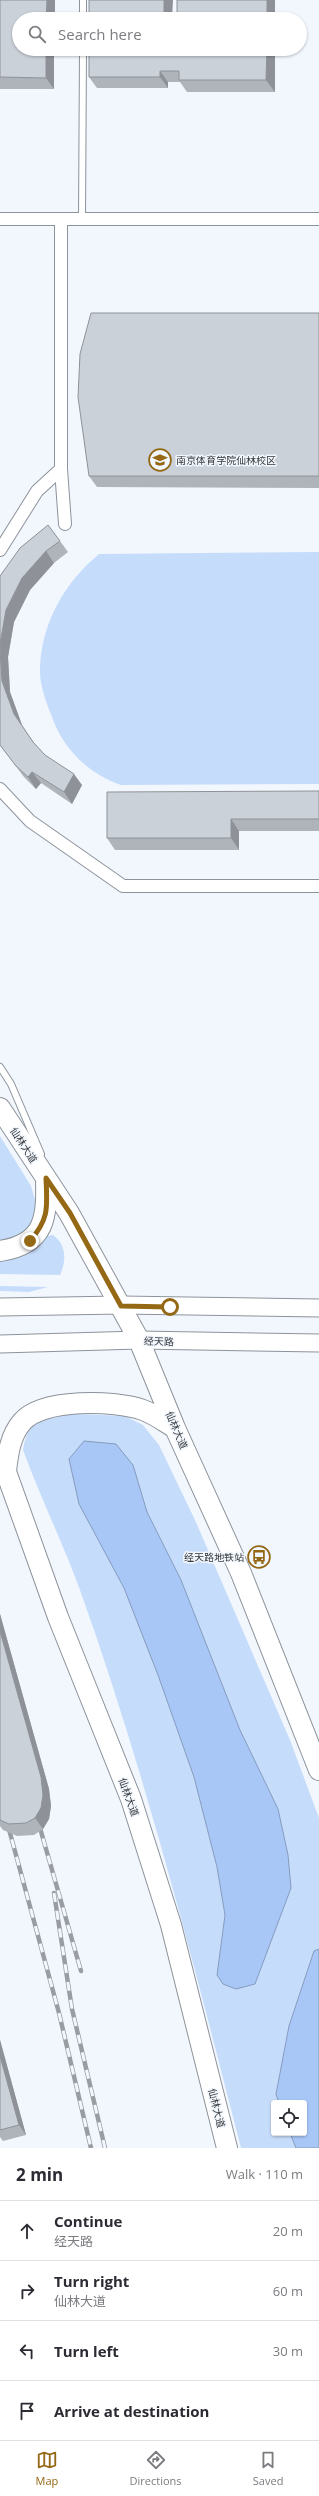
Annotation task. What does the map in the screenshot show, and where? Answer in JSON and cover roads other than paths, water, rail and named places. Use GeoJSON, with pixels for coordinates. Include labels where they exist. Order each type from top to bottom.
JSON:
{"type":"FeatureCollection","features":[{"type":"Feature","properties":{"kind":"main road","name":"仙林大道"},"geometry":{"type":"LineString","coordinates":[[0,1108],[70,1213],[139,1340],[175,1428],[241,1573],[319,1770]]}},
{"type":"Feature","properties":{"kind":"main road"},"geometry":{"type":"LineString","coordinates":[[0,1251],[16,1249],[30,1241],[42,1227],[46,1206],[46,1178]]}},
{"type":"Feature","properties":{"kind":"main road"},"geometry":{"type":"LineString","coordinates":[[0,1307],[121,1306],[319,1308]]}},
{"type":"Feature","properties":{"kind":"main road","name":"经天路"},"geometry":{"type":"LineString","coordinates":[[0,1344],[139,1340],[319,1343]]}},
{"type":"Feature","properties":{"kind":"main road"},"geometry":{"type":"LineString","coordinates":[[3,1463],[10,1444],[22,1422],[40,1409],[59,1404],[110,1405],[142,1410],[175,1428]]}},
{"type":"Feature","properties":{"kind":"main road","name":"仙林大道"},"geometry":{"type":"LineString","coordinates":[[3,1463],[58,1617],[131,1799],[171,1925],[225,2145]]}},
{"type":"Feature","properties":{"kind":"street"},"geometry":{"type":"LineString","coordinates":[[0,219],[319,219]]}},
{"type":"Feature","properties":{"kind":"street"},"geometry":{"type":"LineString","coordinates":[[61,219],[61,469],[65,524]]}},
{"type":"Feature","properties":{"kind":"street"},"geometry":{"type":"LineString","coordinates":[[0,550],[37,491],[61,469]]}},
{"type":"Feature","properties":{"kind":"street"},"geometry":{"type":"LineString","coordinates":[[0,789],[30,821],[123,886],[319,886]]}},
{"type":"Feature","properties":{"kind":"lane"},"geometry":{"type":"LineString","coordinates":[[83,0],[83,12]]}},
{"type":"Feature","properties":{"kind":"lane"},"geometry":{"type":"LineString","coordinates":[[82,219],[83,56]]}},
{"type":"Feature","properties":{"kind":"lane"},"geometry":{"type":"LineString","coordinates":[[0,1067],[11,1084],[40,1152],[70,1213]]}},
{"type":"Feature","properties":{"kind":"railway"},"geometry":{"type":"LineString","coordinates":[[38,1821],[81,1971]]}},
{"type":"Feature","properties":{"kind":"railway"},"geometry":{"type":"LineString","coordinates":[[7,1822],[59,2013],[91,2148]]}},
{"type":"Feature","properties":{"kind":"railway"},"geometry":{"type":"LineString","coordinates":[[54,1893],[72,2009],[105,2148]]}},
{"type":"Feature","properties":{"kind":"place","name":"南京体育学院仙林校区"},"geometry":{"type":"Point","coordinates":[160,460]}},
{"type":"Feature","properties":{"kind":"place","name":"经天路地铁站"},"geometry":{"type":"Point","coordinates":[259,1557]}}]}
